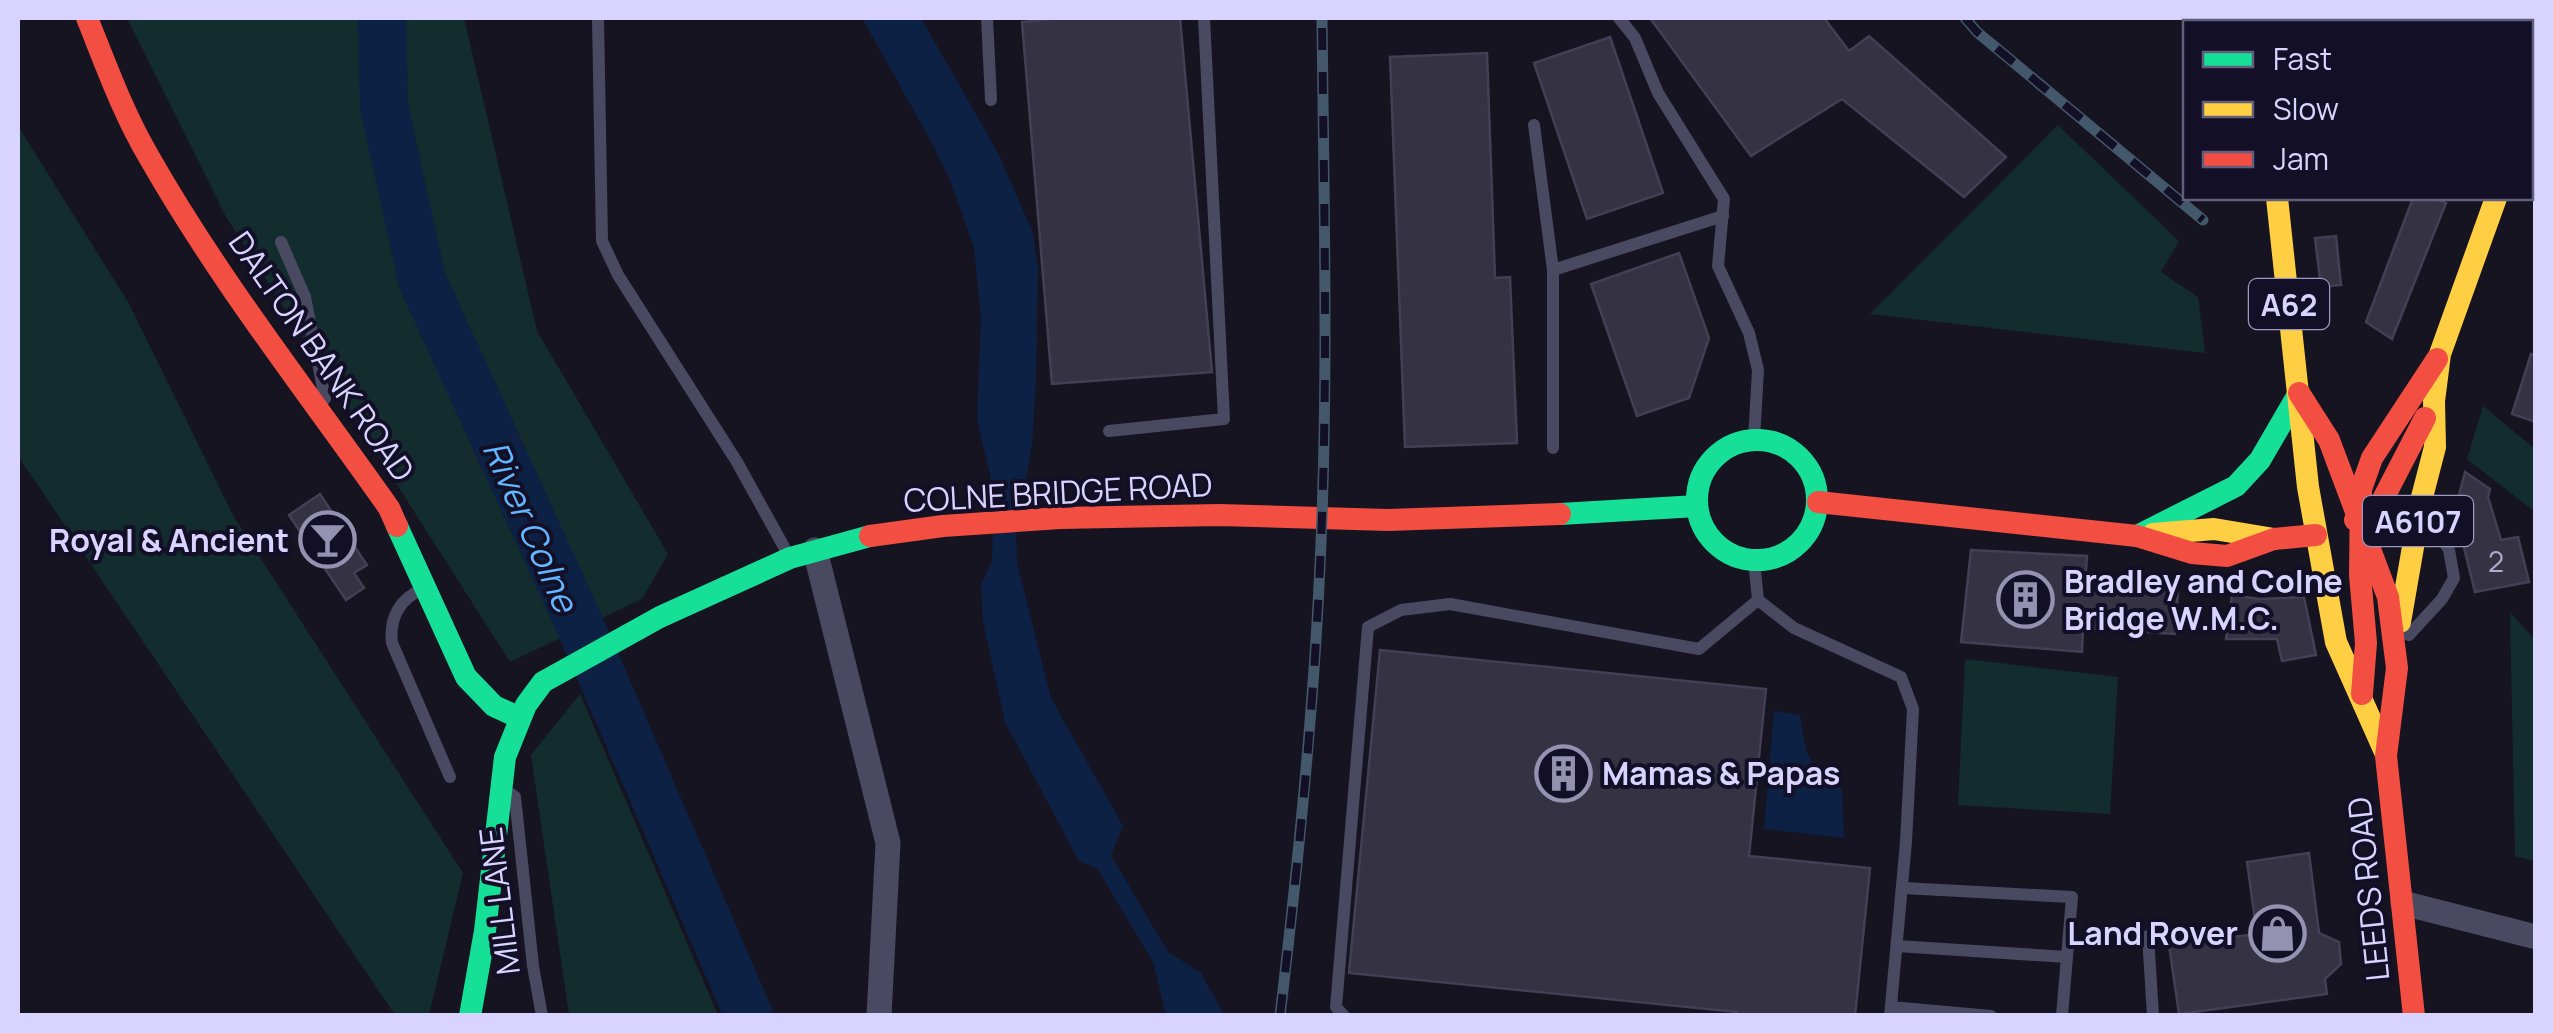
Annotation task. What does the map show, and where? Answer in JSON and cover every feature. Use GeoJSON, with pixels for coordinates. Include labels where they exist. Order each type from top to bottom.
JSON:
{"type":"FeatureCollection","features":[{"type":"Feature","properties":{"kind":"main road","name":"DALTON BANK ROAD"},"geometry":{"type":"LineString","coordinates":[[87,18],[148,156],[211,256],[389,508],[466,677],[494,706],[518,716]]}},
{"type":"Feature","properties":{"kind":"main road","name":"LEEDS ROAD"},"geometry":{"type":"LineString","coordinates":[[2277,200],[2316,535],[2336,642],[2386,756]]}},
{"type":"Feature","properties":{"kind":"main road","name":"A6107"},"geometry":{"type":"LineString","coordinates":[[2395,645],[2435,447],[2434,401],[2440,354],[2495,200]]}},
{"type":"Feature","properties":{"kind":"main road","name":"A6107"},"geometry":{"type":"LineString","coordinates":[[2362,698],[2366,643],[2360,575],[2361,488],[2372,458],[2440,354]]}},
{"type":"Feature","properties":{"kind":"main road","name":"LEEDS ROAD"},"geometry":{"type":"LineString","coordinates":[[2300,393],[2330,440],[2388,597],[2397,668],[2386,756],[2414,1016]]}},
{"type":"Feature","properties":{"kind":"main road"},"geometry":{"type":"LineString","coordinates":[[2137,536],[2236,486],[2260,460],[2300,393],[2336,418]]}},
{"type":"Feature","properties":{"kind":"main road"},"geometry":{"type":"LineString","coordinates":[[1818,502],[2137,536],[2193,527],[2226,528],[2274,539],[2316,535],[2359,519],[2381,503],[2434,401]]}},
{"type":"Feature","properties":{"kind":"main road"},"geometry":{"type":"LineString","coordinates":[[2370,428],[2396,418]]}},
{"type":"Feature","properties":{"kind":"main road"},"geometry":{"type":"LineString","coordinates":[[1754,440],[1789,449],[1804,461],[1813,477],[1818,502],[1807,534],[1793,549],[1774,558],[1754,560],[1722,549],[1701,522],[1697,506],[1698,486],[1718,454],[1735,444],[1754,440]]}},
{"type":"Feature","properties":{"kind":"main road","name":"COLNE BRIDGE ROAD"},"geometry":{"type":"LineString","coordinates":[[470,1016],[489,903],[501,787],[518,716],[543,682],[660,617],[803,554],[854,538],[944,526],[1060,518],[1219,515],[1388,520],[1697,506]]}},
{"type":"Feature","properties":{"kind":"street"},"geometry":{"type":"LineString","coordinates":[[803,554],[888,842],[879,1016]]}},
{"type":"Feature","properties":{"kind":"street"},"geometry":{"type":"LineString","coordinates":[[2403,902],[2536,937]]}},
{"type":"Feature","properties":{"kind":"lane"},"geometry":{"type":"LineString","coordinates":[[598,18],[602,242],[618,274],[738,462],[803,554]]}},
{"type":"Feature","properties":{"kind":"lane"},"geometry":{"type":"LineString","coordinates":[[987,18],[991,100]]}},
{"type":"Feature","properties":{"kind":"lane"},"geometry":{"type":"LineString","coordinates":[[1109,431],[1224,419],[1204,18]]}},
{"type":"Feature","properties":{"kind":"lane"},"geometry":{"type":"LineString","coordinates":[[1619,18],[1635,38],[1658,92],[1724,199],[1718,266],[1748,333],[1758,370],[1754,440]]}},
{"type":"Feature","properties":{"kind":"lane"},"geometry":{"type":"LineString","coordinates":[[1534,125],[1552,270],[1553,448]]}},
{"type":"Feature","properties":{"kind":"lane"},"geometry":{"type":"LineString","coordinates":[[1552,270],[1723,216]]}},
{"type":"Feature","properties":{"kind":"lane"},"geometry":{"type":"LineString","coordinates":[[281,242],[305,298],[330,421]]}},
{"type":"Feature","properties":{"kind":"lane"},"geometry":{"type":"LineString","coordinates":[[2395,645],[2442,599],[2454,578],[2449,550],[2421,502]]}},
{"type":"Feature","properties":{"kind":"lane"},"geometry":{"type":"LineString","coordinates":[[1754,560],[1758,600],[1794,628],[1901,678],[1912,709],[1902,888],[1890,1011],[1991,1016]]}},
{"type":"Feature","properties":{"kind":"lane"},"geometry":{"type":"LineString","coordinates":[[425,588],[403,601],[391,625],[392,643],[450,777]]}},
{"type":"Feature","properties":{"kind":"lane"},"geometry":{"type":"LineString","coordinates":[[1344,1016],[1336,1007],[1368,627],[1401,610],[1450,604],[1699,649],[1758,600]]}},
{"type":"Feature","properties":{"kind":"lane","name":"MILL LANE"},"geometry":{"type":"LineString","coordinates":[[501,787],[515,797],[542,1016]]}},
{"type":"Feature","properties":{"kind":"lane"},"geometry":{"type":"LineString","coordinates":[[1902,888],[2072,896],[2062,1016]]}},
{"type":"Feature","properties":{"kind":"lane"},"geometry":{"type":"LineString","coordinates":[[2148,936],[2153,1016]]}},
{"type":"Feature","properties":{"kind":"lane"},"geometry":{"type":"LineString","coordinates":[[1897,946],[2067,957]]}},
{"type":"Feature","properties":{"kind":"green space"},"geometry":{"type":"Polygon","coordinates":[[[127,18],[464,18],[537,331],[668,554],[642,599],[510,662],[225,215],[127,18]]]}},
{"type":"Feature","properties":{"kind":"green space"},"geometry":{"type":"Polygon","coordinates":[[[2058,125],[2179,241],[2161,272],[2198,297],[2205,353],[1870,314],[2058,125]]]}},
{"type":"Feature","properties":{"kind":"green space"},"geometry":{"type":"Polygon","coordinates":[[[18,126],[128,302],[234,517],[463,873],[429,1015],[395,1015],[18,456],[18,126]]]}},
{"type":"Feature","properties":{"kind":"green space"},"geometry":{"type":"Polygon","coordinates":[[[2483,406],[2535,449],[2535,512],[2467,459],[2483,406]]]}},
{"type":"Feature","properties":{"kind":"green space"},"geometry":{"type":"Polygon","coordinates":[[[2510,612],[2535,640],[2535,861],[2515,856],[2510,612]]]}},
{"type":"Feature","properties":{"kind":"green space"},"geometry":{"type":"Polygon","coordinates":[[[1965,659],[2118,677],[2110,814],[1958,805],[1965,659]]]}},
{"type":"Feature","properties":{"kind":"green space"},"geometry":{"type":"Polygon","coordinates":[[[580,694],[718,1015],[569,1015],[531,755],[580,694]]]}},
{"type":"Feature","properties":{"kind":"water"},"geometry":{"type":"Polygon","coordinates":[[[862,18],[921,18],[998,153],[1033,233],[1038,267],[1036,380],[1025,485],[1015,503],[1017,563],[1051,698],[1123,826],[1111,855],[1168,952],[1201,973],[1224,1015],[1166,1015],[1153,962],[1097,868],[1079,861],[1005,722],[983,621],[981,584],[992,561],[994,492],[977,420],[981,317],[974,247],[932,143],[862,18]]]}},
{"type":"Feature","properties":{"kind":"water"},"geometry":{"type":"Polygon","coordinates":[[[1774,711],[1800,715],[1815,768],[1842,789],[1844,838],[1764,829],[1774,711]]]}},
{"type":"Feature","properties":{"kind":"building"},"geometry":{"type":"Polygon","coordinates":[[[1059,18],[1180,18],[1212,372],[1052,384],[1022,22],[1059,18]]]}},
{"type":"Feature","properties":{"kind":"building"},"geometry":{"type":"Polygon","coordinates":[[[1650,18],[1824,18],[1849,51],[1869,36],[2006,157],[1964,197],[1842,99],[1751,156],[1650,18]]]}},
{"type":"Feature","properties":{"kind":"building"},"geometry":{"type":"Polygon","coordinates":[[[1610,37],[1663,193],[1587,219],[1534,63],[1610,37]]]}},
{"type":"Feature","properties":{"kind":"building"},"geometry":{"type":"Polygon","coordinates":[[[1487,53],[1495,278],[1510,277],[1517,443],[1405,447],[1390,57],[1487,53]]]}},
{"type":"Feature","properties":{"kind":"building"},"geometry":{"type":"Polygon","coordinates":[[[2412,200],[2446,203],[2392,339],[2366,322],[2412,200]]]}},
{"type":"Feature","properties":{"kind":"building"},"geometry":{"type":"Polygon","coordinates":[[[2336,236],[2341,285],[2321,287],[2315,238],[2336,236]]]}},
{"type":"Feature","properties":{"kind":"building"},"geometry":{"type":"Polygon","coordinates":[[[1679,253],[1709,338],[1689,398],[1637,416],[1591,284],[1679,253]]]}},
{"type":"Feature","properties":{"kind":"building"},"geometry":{"type":"Polygon","coordinates":[[[2531,354],[2536,355],[2536,422],[2512,414],[2531,354]]]}},
{"type":"Feature","properties":{"kind":"building"},"geometry":{"type":"Polygon","coordinates":[[[2465,472],[2490,489],[2488,497],[2501,540],[2518,537],[2529,582],[2475,592],[2455,511],[2465,472]]]}},
{"type":"Feature","properties":{"kind":"building","name":"Royal & Ancient"},"geometry":{"type":"Polygon","coordinates":[[[320,494],[367,565],[354,573],[364,588],[346,600],[289,515],[320,494]]]}},
{"type":"Feature","properties":{"kind":"building","name":"Bradley and Colne Bridge W.M.C."},"geometry":{"type":"Polygon","coordinates":[[[1971,550],[2087,556],[2085,584],[2178,590],[2175,634],[2083,628],[2082,652],[1961,642],[1971,550]]]}},
{"type":"Feature","properties":{"kind":"building"},"geometry":{"type":"Polygon","coordinates":[[[2232,595],[2259,599],[2304,597],[2316,655],[2282,661],[2277,639],[2226,639],[2232,595]]]}},
{"type":"Feature","properties":{"kind":"building","name":"Mamas & Papas"},"geometry":{"type":"Polygon","coordinates":[[[1380,650],[1766,689],[1749,856],[1870,868],[1855,1016],[1736,1016],[1737,1012],[1349,973],[1380,650]]]}},
{"type":"Feature","properties":{"kind":"building"},"geometry":{"type":"Polygon","coordinates":[[[2309,853],[2319,933],[2339,942],[2341,964],[2325,979],[2327,994],[2179,1014],[2169,945],[2257,934],[2247,862],[2309,853]]]}},
{"type":"Feature","properties":{"kind":"waterway","name":"River Colne"},"geometry":{"type":"LineString","coordinates":[[382,18],[384,106],[422,280],[583,632],[749,1016]]}},
{"type":"Feature","properties":{"kind":"railway"},"geometry":{"type":"LineString","coordinates":[[1280,1016],[1308,747],[1322,515],[1322,18]]}},
{"type":"Feature","properties":{"kind":"railway"},"geometry":{"type":"LineString","coordinates":[[1965,18],[2203,220]]}},
{"type":"Feature","properties":{"kind":"traffic: fast"},"geometry":{"type":"LineString","coordinates":[[2137,536],[2236,486],[2260,460],[2299,393]]}},
{"type":"Feature","properties":{"kind":"traffic: fast"},"geometry":{"type":"LineString","coordinates":[[1757,440],[1780,445],[1799,458],[1812,477],[1817,500],[1812,523],[1799,542],[1780,555],[1757,560],[1734,555],[1715,542],[1702,523],[1697,500],[1702,477],[1715,458],[1734,445],[1757,440]]}},
{"type":"Feature","properties":{"kind":"traffic: fast"},"geometry":{"type":"LineString","coordinates":[[1560,514],[1697,506]]}},
{"type":"Feature","properties":{"kind":"traffic: fast"},"geometry":{"type":"LineString","coordinates":[[397,526],[466,677],[494,706],[518,717]]}},
{"type":"Feature","properties":{"kind":"traffic: fast"},"geometry":{"type":"LineString","coordinates":[[470,1016],[485,931],[505,757],[526,705],[543,682],[660,617],[790,558],[870,536]]}},
{"type":"Feature","properties":{"kind":"traffic: slow"},"geometry":{"type":"LineString","coordinates":[[2277,200],[2308,487],[2336,642],[2385,752]]}},
{"type":"Feature","properties":{"kind":"traffic: slow"},"geometry":{"type":"LineString","coordinates":[[2400,622],[2421,501],[2435,447],[2434,401],[2440,354],[2495,200]]}},
{"type":"Feature","properties":{"kind":"traffic: slow"},"geometry":{"type":"LineString","coordinates":[[2153,534],[2214,529],[2274,539]]}},
{"type":"Feature","properties":{"kind":"traffic: jam"},"geometry":{"type":"LineString","coordinates":[[87,18],[131,123],[176,203],[234,292],[389,508],[397,526]]}},
{"type":"Feature","properties":{"kind":"traffic: jam"},"geometry":{"type":"LineString","coordinates":[[2533,86],[2536,78]]}},
{"type":"Feature","properties":{"kind":"traffic: jam"},"geometry":{"type":"LineString","coordinates":[[2362,694],[2366,643],[2360,575],[2361,489],[2372,458],[2437,359]]}},
{"type":"Feature","properties":{"kind":"traffic: jam"},"geometry":{"type":"LineString","coordinates":[[2299,393],[2329,440],[2388,597],[2397,668],[2386,756],[2414,1016]]}},
{"type":"Feature","properties":{"kind":"traffic: jam"},"geometry":{"type":"LineString","coordinates":[[2355,520],[2381,503],[2425,418]]}},
{"type":"Feature","properties":{"kind":"traffic: jam"},"geometry":{"type":"LineString","coordinates":[[1818,502],[2137,536],[2192,553],[2227,556],[2274,539],[2316,535]]}},
{"type":"Feature","properties":{"kind":"traffic: jam"},"geometry":{"type":"LineString","coordinates":[[870,536],[943,526],[1060,518],[1219,515],[1388,520],[1560,514]]}},
{"type":"Feature","properties":{"kind":"place","name":"Royal & Ancient"},"geometry":{"type":"Point","coordinates":[328,540]}},
{"type":"Feature","properties":{"kind":"place","name":"Bradley and Colne Bridge W.M.C."},"geometry":{"type":"Point","coordinates":[2025,599]}},
{"type":"Feature","properties":{"kind":"place","name":"Mamas & Papas"},"geometry":{"type":"Point","coordinates":[1563,773]}},
{"type":"Feature","properties":{"kind":"place","name":"Land Rover"},"geometry":{"type":"Point","coordinates":[2277,933]}}]}
